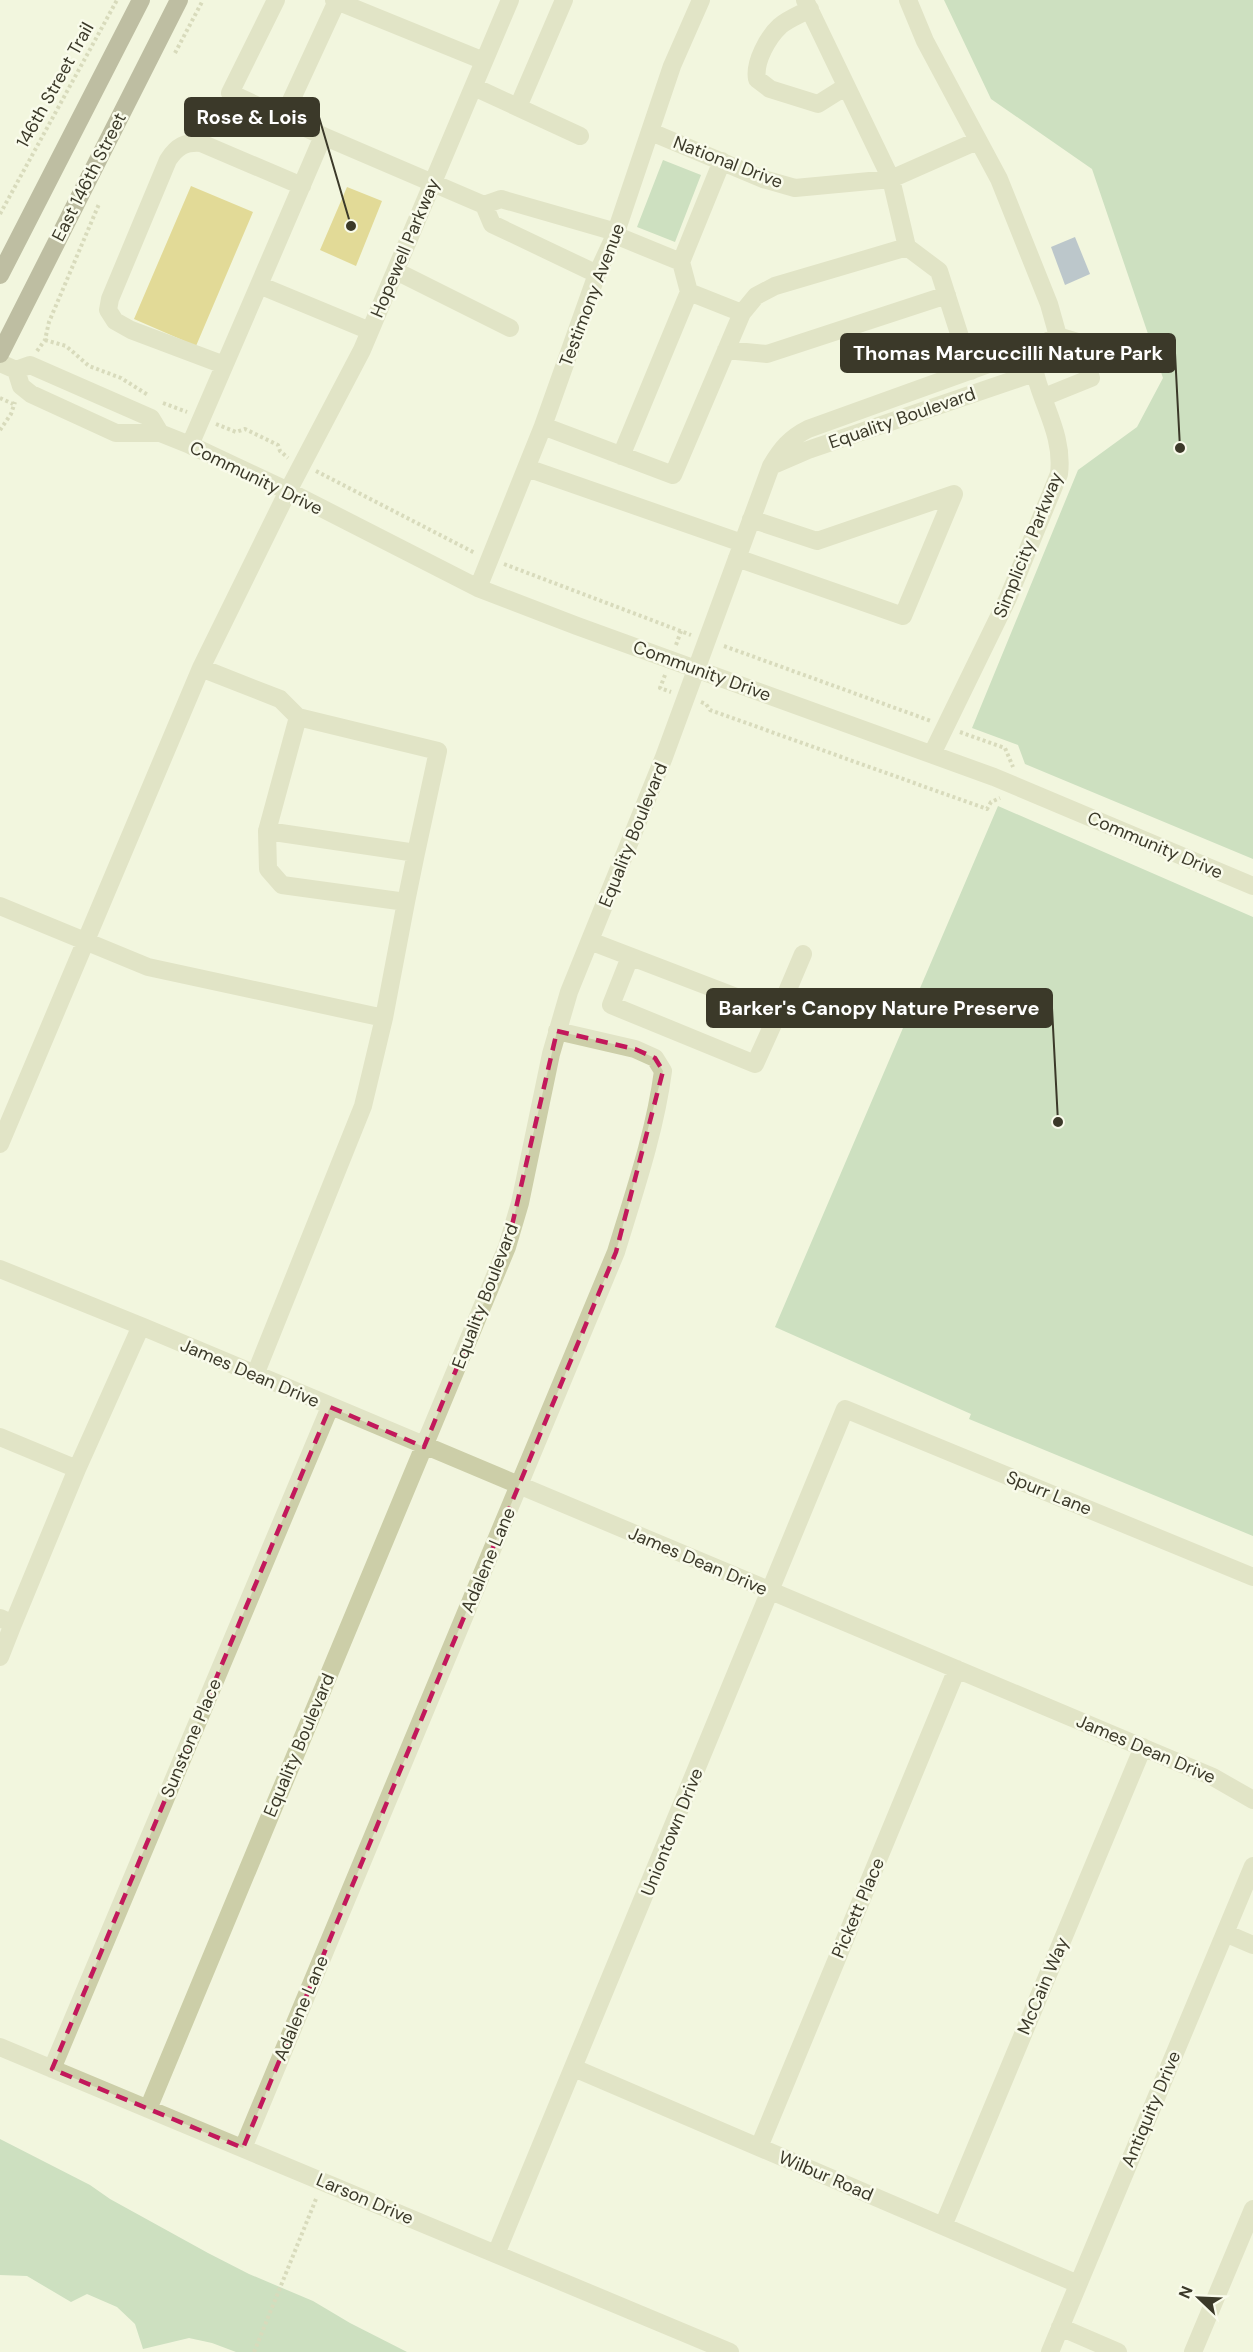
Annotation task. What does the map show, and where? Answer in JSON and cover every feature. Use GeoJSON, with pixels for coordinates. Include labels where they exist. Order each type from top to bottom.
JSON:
{"type":"FeatureCollection","features":[{"type":"Feature","properties":{"kind":"main road","name":"East 146th Street"},"geometry":{"type":"LineString","coordinates":[[0,275],[141,0]]}},
{"type":"Feature","properties":{"kind":"main road","name":"East 146th Street"},"geometry":{"type":"LineString","coordinates":[[0,354],[179,0]]}},
{"type":"Feature","properties":{"kind":"street"},"geometry":{"type":"LineString","coordinates":[[276,0],[230,93],[431,184],[484,205],[501,199],[615,233],[681,262]]}},
{"type":"Feature","properties":{"kind":"street","name":"Hopewell Parkway"},"geometry":{"type":"LineString","coordinates":[[0,1144],[201,668],[370,331],[510,0]]}},
{"type":"Feature","properties":{"kind":"street"},"geometry":{"type":"LineString","coordinates":[[518,107],[564,0]]}},
{"type":"Feature","properties":{"kind":"street","name":"Testimony Avenue"},"geometry":{"type":"LineString","coordinates":[[478,588],[543,426],[597,274],[615,233],[676,57],[701,0]]}},
{"type":"Feature","properties":{"kind":"street"},"geometry":{"type":"LineString","coordinates":[[908,0],[925,41],[999,179],[1049,304],[1058,336]]}},
{"type":"Feature","properties":{"kind":"street"},"geometry":{"type":"LineString","coordinates":[[283,118],[336,1],[484,62]]}},
{"type":"Feature","properties":{"kind":"street"},"geometry":{"type":"LineString","coordinates":[[845,87],[818,104],[770,89],[757,79],[755,69],[767,44],[780,26],[807,4],[891,179],[907,246],[939,271],[971,371]]}},
{"type":"Feature","properties":{"kind":"street"},"geometry":{"type":"LineString","coordinates":[[474,87],[580,136]]}},
{"type":"Feature","properties":{"kind":"street","name":"National Drive"},"geometry":{"type":"LineString","coordinates":[[651,132],[763,179],[795,188],[891,179],[977,141]]}},
{"type":"Feature","properties":{"kind":"street"},"geometry":{"type":"LineString","coordinates":[[190,446],[323,136]]}},
{"type":"Feature","properties":{"kind":"street"},"geometry":{"type":"LineString","coordinates":[[224,366],[131,330],[115,321],[108,310],[110,299],[170,156],[178,147],[187,142],[201,143],[302,186]]}},
{"type":"Feature","properties":{"kind":"street"},"geometry":{"type":"LineString","coordinates":[[621,456],[689,292],[681,262],[722,161]]}},
{"type":"Feature","properties":{"kind":"street"},"geometry":{"type":"LineString","coordinates":[[484,205],[492,224],[597,274]]}},
{"type":"Feature","properties":{"kind":"street"},"geometry":{"type":"LineString","coordinates":[[543,426],[673,475],[742,313],[756,296],[776,286],[907,246]]}},
{"type":"Feature","properties":{"kind":"street"},"geometry":{"type":"LineString","coordinates":[[396,271],[510,328]]}},
{"type":"Feature","properties":{"kind":"street"},"geometry":{"type":"LineString","coordinates":[[258,285],[370,331]]}},
{"type":"Feature","properties":{"kind":"street"},"geometry":{"type":"LineString","coordinates":[[689,292],[742,313]]}},
{"type":"Feature","properties":{"kind":"street"},"geometry":{"type":"LineString","coordinates":[[726,350],[767,354],[947,295]]}},
{"type":"Feature","properties":{"kind":"street"},"geometry":{"type":"LineString","coordinates":[[1058,336],[1078,342],[1090,378],[1044,397],[1034,373],[1033,348],[1058,336]]}},
{"type":"Feature","properties":{"kind":"street","name":"Equality Boulevard"},"geometry":{"type":"LineString","coordinates":[[148,2109],[507,1247],[520,1203],[557,1032],[569,992],[686,697],[771,466],[783,446],[808,429],[1033,348]]}},
{"type":"Feature","properties":{"kind":"street","name":"Community Drive"},"geometry":{"type":"LineString","coordinates":[[160,433],[151,418],[30,365],[8,367],[21,386],[31,394],[116,432],[160,433],[190,446],[288,491],[478,588],[994,777],[1253,886]]}},
{"type":"Feature","properties":{"kind":"street","name":"Equality Boulevard"},"geometry":{"type":"LineString","coordinates":[[771,466],[808,450],[1034,373]]}},
{"type":"Feature","properties":{"kind":"street","name":"Simplicity Parkway"},"geometry":{"type":"LineString","coordinates":[[932,754],[988,642],[1056,484],[1061,462],[1060,450],[1044,397]]}},
{"type":"Feature","properties":{"kind":"street"},"geometry":{"type":"LineString","coordinates":[[527,468],[903,615],[954,494],[816,541],[751,519]]}},
{"type":"Feature","properties":{"kind":"street"},"geometry":{"type":"LineString","coordinates":[[201,668],[280,699],[298,717],[438,751],[384,1018],[363,1107],[255,1375]]}},
{"type":"Feature","properties":{"kind":"street"},"geometry":{"type":"LineString","coordinates":[[298,717],[267,831],[268,869],[282,885],[406,902]]}},
{"type":"Feature","properties":{"kind":"street"},"geometry":{"type":"LineString","coordinates":[[267,831],[417,853]]}},
{"type":"Feature","properties":{"kind":"street"},"geometry":{"type":"LineString","coordinates":[[0,906],[147,967],[384,1018]]}},
{"type":"Feature","properties":{"kind":"street"},"geometry":{"type":"LineString","coordinates":[[590,942],[778,1013]]}},
{"type":"Feature","properties":{"kind":"street"},"geometry":{"type":"LineString","coordinates":[[630,957],[611,1005],[755,1064],[803,954]]}},
{"type":"Feature","properties":{"kind":"street","name":"Adalene Lane"},"geometry":{"type":"LineString","coordinates":[[243,2148],[616,1252],[652,1125],[663,1071],[656,1058],[635,1049],[557,1032]]}},
{"type":"Feature","properties":{"kind":"street","name":"James Dean Drive"},"geometry":{"type":"LineString","coordinates":[[0,1269],[141,1326],[424,1447],[1143,1747],[1213,1777],[1253,1800]]}},
{"type":"Feature","properties":{"kind":"street"},"geometry":{"type":"LineString","coordinates":[[0,1657],[6,1621],[141,1326]]}},
{"type":"Feature","properties":{"kind":"street","name":"Sunstone Place"},"geometry":{"type":"LineString","coordinates":[[52,2068],[330,1407]]}},
{"type":"Feature","properties":{"kind":"street","name":"Spurr Lane"},"geometry":{"type":"LineString","coordinates":[[845,1409],[1253,1577]]}},
{"type":"Feature","properties":{"kind":"street","name":"Uniontown Drive"},"geometry":{"type":"LineString","coordinates":[[496,2254],[845,1409]]}},
{"type":"Feature","properties":{"kind":"street"},"geometry":{"type":"LineString","coordinates":[[0,1437],[77,1469]]}},
{"type":"Feature","properties":{"kind":"street","name":"Pickett Place"},"geometry":{"type":"LineString","coordinates":[[759,2147],[957,1669]]}},
{"type":"Feature","properties":{"kind":"street","name":"McCain Way"},"geometry":{"type":"LineString","coordinates":[[943,2226],[1143,1747]]}},
{"type":"Feature","properties":{"kind":"street","name":"Antiquity Drive"},"geometry":{"type":"LineString","coordinates":[[1050,2352],[1253,1866]]}},
{"type":"Feature","properties":{"kind":"street"},"geometry":{"type":"LineString","coordinates":[[1225,1933],[1253,1945]]}},
{"type":"Feature","properties":{"kind":"street","name":"Larson Drive"},"geometry":{"type":"LineString","coordinates":[[0,2047],[730,2352]]}},
{"type":"Feature","properties":{"kind":"street","name":"Wilbur Road"},"geometry":{"type":"LineString","coordinates":[[574,2068],[1078,2284]]}},
{"type":"Feature","properties":{"kind":"street"},"geometry":{"type":"LineString","coordinates":[[1192,2352],[1253,2209]]}},
{"type":"Feature","properties":{"kind":"street"},"geometry":{"type":"LineString","coordinates":[[1060,2327],[1118,2352]]}},
{"type":"Feature","properties":{"kind":"path","name":"146th Street Trail"},"geometry":{"type":"LineString","coordinates":[[0,214],[117,0]]}},
{"type":"Feature","properties":{"kind":"path"},"geometry":{"type":"LineString","coordinates":[[170,62],[203,0]]}},
{"type":"Feature","properties":{"kind":"path"},"geometry":{"type":"LineString","coordinates":[[39,348],[45,340],[49,322],[99,202]]}},
{"type":"Feature","properties":{"kind":"path"},"geometry":{"type":"LineString","coordinates":[[0,398],[14,405],[0,430]]}},
{"type":"Feature","properties":{"kind":"path"},"geometry":{"type":"LineString","coordinates":[[681,631],[660,688],[706,704],[710,710],[987,809],[991,802],[1003,797]]}},
{"type":"Feature","properties":{"kind":"path"},"geometry":{"type":"LineString","coordinates":[[254,2352],[316,2199]]}},
{"type":"Feature","properties":{"kind":"highlighted area"},"geometry":{"type":"Polygon","coordinates":[[[557,1031],[635,1049],[655,1058],[663,1071],[616,1252],[243,2148],[52,2069],[330,1407],[424,1447],[507,1247],[557,1031]]]}},
{"type":"Feature","properties":{"kind":"green space"},"geometry":{"type":"Polygon","coordinates":[[[944,0],[1253,0],[1253,859],[1025,764],[1018,745],[972,728],[1078,470],[1137,427],[1163,378],[1092,169],[991,99],[944,0]]]}},
{"type":"Feature","properties":{"kind":"green space"},"geometry":{"type":"Polygon","coordinates":[[[663,160],[701,175],[675,242],[637,227],[663,160]]]}},
{"type":"Feature","properties":{"kind":"green space"},"geometry":{"type":"Polygon","coordinates":[[[998,806],[1253,917],[1253,1536],[969,1419],[971,1414],[775,1327],[998,806]]]}},
{"type":"Feature","properties":{"kind":"green space"},"geometry":{"type":"Polygon","coordinates":[[[0,2139],[90,2185],[110,2199],[208,2253],[249,2274],[313,2301],[407,2352],[236,2352],[189,2338],[143,2349],[135,2324],[117,2307],[87,2294],[71,2302],[27,2276],[0,2275],[0,2139]]]}},
{"type":"Feature","properties":{"kind":"water"},"geometry":{"type":"Polygon","coordinates":[[[1075,237],[1090,274],[1065,285],[1051,247],[1075,237]]]}},
{"type":"Feature","properties":{"kind":"building"},"geometry":{"type":"Polygon","coordinates":[[[191,186],[253,212],[196,346],[134,319],[191,186]]]}},
{"type":"Feature","properties":{"kind":"building"},"geometry":{"type":"Polygon","coordinates":[[[347,187],[382,201],[356,266],[320,250],[347,187]]]}},
{"type":"Feature","properties":{"kind":"place","name":"Rose & Lois"},"geometry":{"type":"Point","coordinates":[351,226]}},
{"type":"Feature","properties":{"kind":"place","name":"Thomas Marcuccilli Nature Park"},"geometry":{"type":"Point","coordinates":[1180,448]}},
{"type":"Feature","properties":{"kind":"place","name":"Barker's Canopy Nature Preserve"},"geometry":{"type":"Point","coordinates":[1058,1122]}}]}
